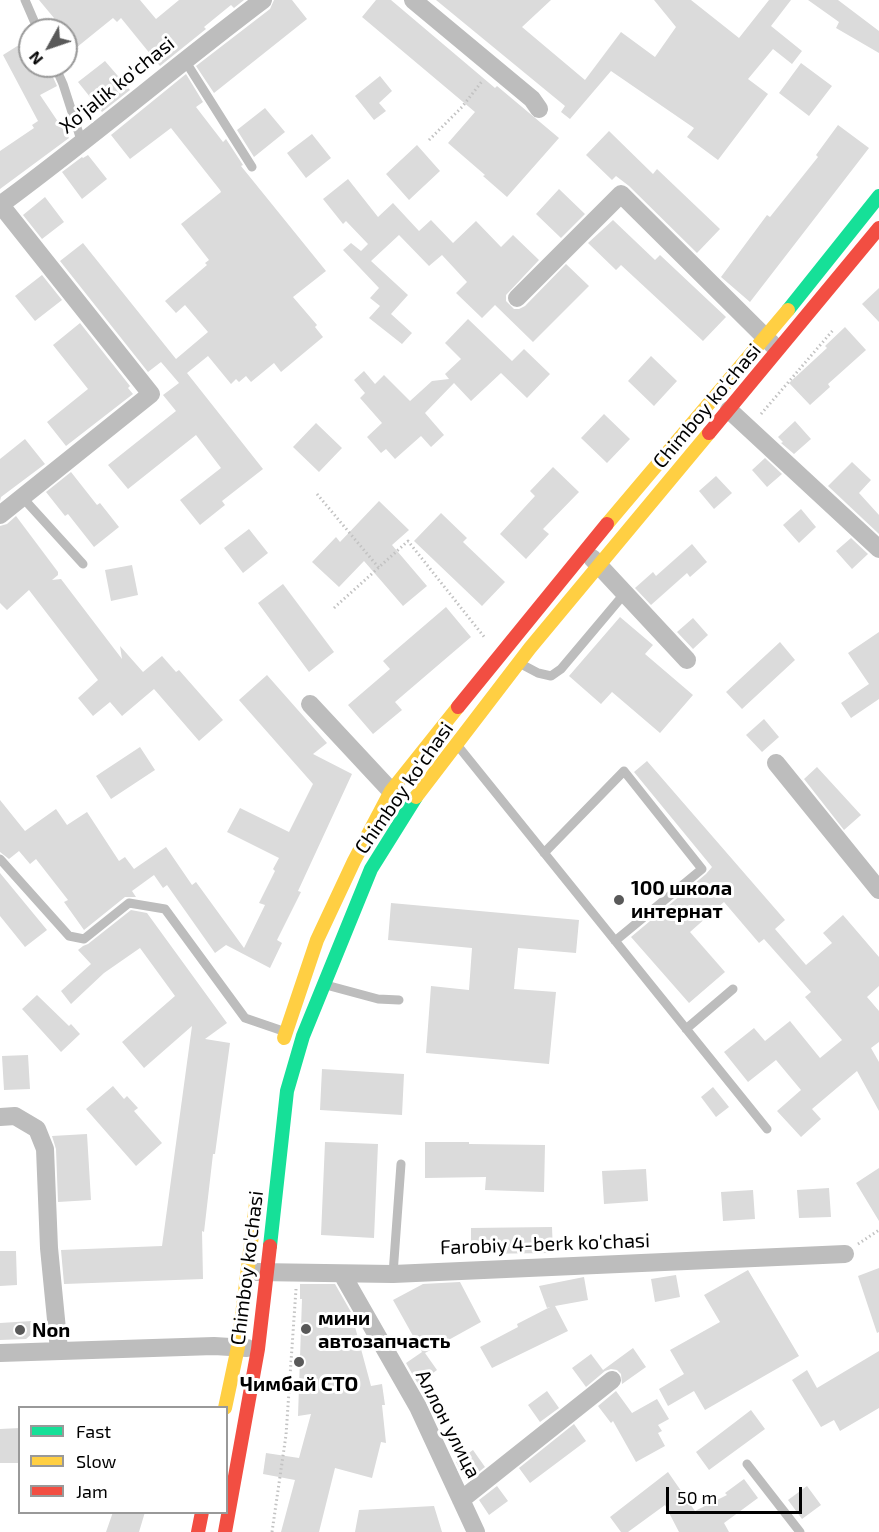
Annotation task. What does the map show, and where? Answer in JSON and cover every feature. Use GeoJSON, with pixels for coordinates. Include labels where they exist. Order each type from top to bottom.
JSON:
{"type":"FeatureCollection","features":[{"type":"Feature","properties":{"kind":"main road","name":"Chimboy ko'chasi"},"geometry":{"type":"LineString","coordinates":[[280,1048],[317,940],[391,790],[584,551],[765,338],[879,196]]}},
{"type":"Feature","properties":{"kind":"main road","name":"Chimboy ko'chasi"},"geometry":{"type":"LineString","coordinates":[[225,1532],[258,1349],[287,1091],[303,1036],[371,869],[411,804],[519,663],[879,228]]}},
{"type":"Feature","properties":{"kind":"main road","name":"Chimboy ko'chasi"},"geometry":{"type":"LineString","coordinates":[[225,1406],[238,1347],[258,1190]]}},
{"type":"Feature","properties":{"kind":"main road"},"geometry":{"type":"LineString","coordinates":[[198,1532],[202,1514]]}},
{"type":"Feature","properties":{"kind":"street","name":"Xo'jalik ko'chasi"},"geometry":{"type":"LineString","coordinates":[[0,205],[82,144],[184,59],[263,0]]}},
{"type":"Feature","properties":{"kind":"street"},"geometry":{"type":"LineString","coordinates":[[413,0],[532,99],[539,109]]}},
{"type":"Feature","properties":{"kind":"street"},"geometry":{"type":"LineString","coordinates":[[517,298],[621,194],[778,351]]}},
{"type":"Feature","properties":{"kind":"street"},"geometry":{"type":"LineString","coordinates":[[0,205],[151,394],[0,515]]}},
{"type":"Feature","properties":{"kind":"street"},"geometry":{"type":"LineString","coordinates":[[729,410],[879,549]]}},
{"type":"Feature","properties":{"kind":"street"},"geometry":{"type":"LineString","coordinates":[[584,551],[687,660]]}},
{"type":"Feature","properties":{"kind":"street"},"geometry":{"type":"LineString","coordinates":[[309,704],[391,790],[411,804]]}},
{"type":"Feature","properties":{"kind":"street"},"geometry":{"type":"LineString","coordinates":[[776,763],[879,890]]}},
{"type":"Feature","properties":{"kind":"street"},"geometry":{"type":"LineString","coordinates":[[0,1117],[15,1116],[37,1128],[45,1149],[49,1248],[59,1350]]}},
{"type":"Feature","properties":{"kind":"street","name":"Farobiy 4-berk ko'chasi"},"geometry":{"type":"LineString","coordinates":[[246,1271],[393,1274],[845,1254]]}},
{"type":"Feature","properties":{"kind":"street","name":"Аллон улица"},"geometry":{"type":"LineString","coordinates":[[342,1274],[418,1407],[476,1532]]}},
{"type":"Feature","properties":{"kind":"street"},"geometry":{"type":"LineString","coordinates":[[0,1353],[214,1346],[258,1349]]}},
{"type":"Feature","properties":{"kind":"street"},"geometry":{"type":"LineString","coordinates":[[461,1500],[612,1380]]}},
{"type":"Feature","properties":{"kind":"lane"},"geometry":{"type":"LineString","coordinates":[[25,0],[33,18]]}},
{"type":"Feature","properties":{"kind":"lane"},"geometry":{"type":"LineString","coordinates":[[184,59],[252,167]]}},
{"type":"Feature","properties":{"kind":"lane"},"geometry":{"type":"LineString","coordinates":[[60,78],[82,144]]}},
{"type":"Feature","properties":{"kind":"lane"},"geometry":{"type":"LineString","coordinates":[[22,497],[83,564]]}},
{"type":"Feature","properties":{"kind":"lane"},"geometry":{"type":"LineString","coordinates":[[519,663],[538,673],[550,676],[561,669],[625,593]]}},
{"type":"Feature","properties":{"kind":"lane"},"geometry":{"type":"LineString","coordinates":[[457,744],[767,1129]]}},
{"type":"Feature","properties":{"kind":"lane"},"geometry":{"type":"LineString","coordinates":[[544,853],[624,771],[702,869],[615,941]]}},
{"type":"Feature","properties":{"kind":"lane"},"geometry":{"type":"LineString","coordinates":[[0,859],[69,936],[84,939],[129,903],[165,909],[245,1018],[303,1036]]}},
{"type":"Feature","properties":{"kind":"lane"},"geometry":{"type":"LineString","coordinates":[[324,984],[378,999],[399,1000]]}},
{"type":"Feature","properties":{"kind":"lane"},"geometry":{"type":"LineString","coordinates":[[686,1029],[733,989]]}},
{"type":"Feature","properties":{"kind":"lane"},"geometry":{"type":"LineString","coordinates":[[393,1274],[401,1164]]}},
{"type":"Feature","properties":{"kind":"lane"},"geometry":{"type":"LineString","coordinates":[[747,1464],[800,1532]]}},
{"type":"Feature","properties":{"kind":"path"},"geometry":{"type":"LineString","coordinates":[[429,140],[462,107],[492,66]]}},
{"type":"Feature","properties":{"kind":"path"},"geometry":{"type":"LineString","coordinates":[[749,428],[834,329]]}},
{"type":"Feature","properties":{"kind":"path"},"geometry":{"type":"LineString","coordinates":[[317,494],[379,568]]}},
{"type":"Feature","properties":{"kind":"path"},"geometry":{"type":"LineString","coordinates":[[334,608],[408,541],[499,656]]}},
{"type":"Feature","properties":{"kind":"path"},"geometry":{"type":"LineString","coordinates":[[845,1254],[879,1230]]}},
{"type":"Feature","properties":{"kind":"path"},"geometry":{"type":"LineString","coordinates":[[272,1532],[286,1435],[297,1273]]}},
{"type":"Feature","properties":{"kind":"building"},"geometry":{"type":"Polygon","coordinates":[[[39,0],[140,0],[156,19],[179,0],[244,0],[234,8],[231,5],[204,27],[206,29],[160,66],[121,18],[117,22],[113,18],[78,46],[78,18],[54,18],[39,0]]]}},
{"type":"Feature","properties":{"kind":"building"},"geometry":{"type":"Polygon","coordinates":[[[274,0],[292,0],[307,19],[214,93],[196,66],[270,9],[274,0]]]}},
{"type":"Feature","properties":{"kind":"building"},"geometry":{"type":"Polygon","coordinates":[[[376,0],[391,0],[495,88],[497,86],[559,138],[507,197],[448,143],[475,112],[362,17],[376,0]]]}},
{"type":"Feature","properties":{"kind":"building"},"geometry":{"type":"Polygon","coordinates":[[[436,0],[551,0],[522,27],[585,80],[621,32],[655,57],[676,27],[654,0],[691,0],[739,38],[769,0],[791,0],[771,26],[802,51],[792,64],[773,49],[748,79],[768,94],[718,160],[687,137],[694,128],[611,71],[570,119],[561,112],[565,106],[436,0]]]}},
{"type":"Feature","properties":{"kind":"building"},"geometry":{"type":"Polygon","coordinates":[[[808,0],[838,0],[879,31],[879,53],[836,28],[839,22],[808,0]]]}},
{"type":"Feature","properties":{"kind":"building"},"geometry":{"type":"Polygon","coordinates":[[[18,46],[18,78],[53,78],[57,86],[40,95],[69,138],[0,189],[0,151],[34,128],[32,125],[38,121],[3,55],[18,46]]]}},
{"type":"Feature","properties":{"kind":"building"},"geometry":{"type":"Polygon","coordinates":[[[105,61],[130,90],[102,112],[78,82],[105,61]]]}},
{"type":"Feature","properties":{"kind":"building"},"geometry":{"type":"Polygon","coordinates":[[[801,63],[832,86],[809,116],[779,93],[801,63]]]}},
{"type":"Feature","properties":{"kind":"building"},"geometry":{"type":"Polygon","coordinates":[[[186,74],[203,102],[196,107],[223,142],[226,139],[243,165],[241,166],[326,271],[293,297],[317,325],[315,327],[323,337],[281,372],[274,363],[251,382],[246,376],[239,382],[236,379],[231,384],[208,356],[187,373],[263,469],[222,501],[225,505],[200,525],[180,500],[221,468],[196,435],[128,489],[108,465],[176,411],[163,395],[179,383],[161,362],[148,372],[60,261],[83,243],[176,359],[208,332],[185,305],[176,313],[165,301],[207,265],[205,263],[209,260],[181,224],[221,192],[171,128],[130,159],[111,135],[186,74]]]}},
{"type":"Feature","properties":{"kind":"building"},"geometry":{"type":"Polygon","coordinates":[[[380,76],[392,91],[379,103],[386,111],[374,120],[355,96],[380,76]]]}},
{"type":"Feature","properties":{"kind":"building"},"geometry":{"type":"Polygon","coordinates":[[[265,108],[285,132],[254,157],[237,130],[265,108]]]}},
{"type":"Feature","properties":{"kind":"building"},"geometry":{"type":"Polygon","coordinates":[[[838,125],[869,148],[750,302],[721,277],[767,215],[770,217],[818,157],[816,155],[838,125]]]}},
{"type":"Feature","properties":{"kind":"building"},"geometry":{"type":"Polygon","coordinates":[[[609,131],[653,174],[657,169],[720,229],[697,253],[629,186],[616,176],[612,180],[586,155],[609,131]]]}},
{"type":"Feature","properties":{"kind":"building"},"geometry":{"type":"Polygon","coordinates":[[[312,134],[331,158],[306,178],[287,153],[312,134]]]}},
{"type":"Feature","properties":{"kind":"building"},"geometry":{"type":"Polygon","coordinates":[[[417,145],[440,171],[409,200],[386,174],[417,145]]]}},
{"type":"Feature","properties":{"kind":"building"},"geometry":{"type":"Polygon","coordinates":[[[88,155],[107,179],[82,199],[62,172],[88,155]]]}},
{"type":"Feature","properties":{"kind":"building"},"geometry":{"type":"Polygon","coordinates":[[[348,179],[378,217],[393,203],[419,231],[431,220],[453,243],[476,221],[501,247],[513,235],[539,260],[506,295],[506,301],[514,309],[525,306],[566,264],[589,286],[533,342],[495,305],[482,318],[456,293],[467,282],[442,255],[429,266],[399,235],[371,261],[408,295],[391,314],[412,333],[402,344],[369,318],[380,306],[370,298],[379,288],[343,250],[351,243],[361,251],[368,244],[346,221],[343,224],[323,199],[348,179]]]}},
{"type":"Feature","properties":{"kind":"building"},"geometry":{"type":"Polygon","coordinates":[[[559,189],[585,214],[561,238],[536,214],[559,189]]]}},
{"type":"Feature","properties":{"kind":"building"},"geometry":{"type":"Polygon","coordinates":[[[45,197],[64,222],[42,239],[23,215],[45,197]]]}},
{"type":"Feature","properties":{"kind":"building"},"geometry":{"type":"Polygon","coordinates":[[[613,220],[655,260],[660,255],[726,317],[703,341],[621,265],[616,270],[588,243],[613,220]]]}},
{"type":"Feature","properties":{"kind":"building"},"geometry":{"type":"Polygon","coordinates":[[[42,275],[62,300],[35,321],[15,296],[42,275]]]}},
{"type":"Feature","properties":{"kind":"building"},"geometry":{"type":"Polygon","coordinates":[[[879,288],[879,322],[862,304],[879,288]]]}},
{"type":"Feature","properties":{"kind":"building"},"geometry":{"type":"Polygon","coordinates":[[[468,319],[512,361],[524,349],[550,374],[527,398],[501,373],[471,401],[454,383],[425,413],[444,435],[431,447],[421,436],[395,459],[386,449],[381,453],[367,437],[382,423],[360,398],[365,393],[354,380],[364,371],[375,384],[384,375],[410,401],[432,381],[449,379],[445,374],[461,359],[445,343],[468,319]]]}},
{"type":"Feature","properties":{"kind":"building"},"geometry":{"type":"Polygon","coordinates":[[[80,323],[130,386],[128,388],[133,394],[66,446],[47,422],[88,389],[53,345],[80,323]]]}},
{"type":"Feature","properties":{"kind":"building"},"geometry":{"type":"Polygon","coordinates":[[[845,327],[866,350],[828,384],[830,387],[810,405],[789,383],[827,348],[825,346],[845,327]]]}},
{"type":"Feature","properties":{"kind":"building"},"geometry":{"type":"Polygon","coordinates":[[[651,356],[677,381],[654,406],[628,381],[651,356]]]}},
{"type":"Feature","properties":{"kind":"building"},"geometry":{"type":"Polygon","coordinates":[[[604,414],[630,439],[607,463],[581,438],[604,414]]]}},
{"type":"Feature","properties":{"kind":"building"},"geometry":{"type":"Polygon","coordinates":[[[795,421],[811,439],[794,454],[781,443],[783,442],[778,437],[795,421]]]}},
{"type":"Feature","properties":{"kind":"building"},"geometry":{"type":"Polygon","coordinates":[[[316,423],[342,448],[319,472],[293,447],[316,423]]]}},
{"type":"Feature","properties":{"kind":"building"},"geometry":{"type":"Polygon","coordinates":[[[25,439],[45,464],[1,497],[0,501],[0,459],[25,439]]]}},
{"type":"Feature","properties":{"kind":"building"},"geometry":{"type":"Polygon","coordinates":[[[765,458],[782,474],[767,487],[752,470],[765,458]]]}},
{"type":"Feature","properties":{"kind":"building"},"geometry":{"type":"Polygon","coordinates":[[[852,462],[871,480],[859,493],[879,515],[879,534],[828,486],[852,462]]]}},
{"type":"Feature","properties":{"kind":"building"},"geometry":{"type":"Polygon","coordinates":[[[553,467],[579,492],[543,529],[549,534],[526,559],[500,534],[535,496],[530,491],[553,467]]]}},
{"type":"Feature","properties":{"kind":"building"},"geometry":{"type":"Polygon","coordinates":[[[71,472],[97,505],[100,503],[119,527],[94,547],[68,514],[65,516],[46,492],[71,472]]]}},
{"type":"Feature","properties":{"kind":"building"},"geometry":{"type":"Polygon","coordinates":[[[716,476],[732,493],[714,509],[699,491],[716,476]]]}},
{"type":"Feature","properties":{"kind":"building"},"geometry":{"type":"Polygon","coordinates":[[[379,501],[409,530],[392,545],[427,586],[403,606],[364,561],[339,587],[312,562],[336,537],[340,542],[379,501]]]}},
{"type":"Feature","properties":{"kind":"building"},"geometry":{"type":"Polygon","coordinates":[[[801,509],[816,527],[799,543],[783,525],[801,509]]]}},
{"type":"Feature","properties":{"kind":"building"},"geometry":{"type":"Polygon","coordinates":[[[441,513],[467,538],[463,542],[505,582],[482,606],[414,541],[441,513]]]}},
{"type":"Feature","properties":{"kind":"building"},"geometry":{"type":"Polygon","coordinates":[[[16,516],[58,572],[52,580],[61,579],[122,659],[120,646],[143,672],[162,656],[176,672],[179,670],[223,720],[199,741],[154,689],[122,716],[110,702],[93,716],[78,698],[98,680],[29,590],[7,610],[0,603],[0,526],[7,524],[16,516]]]}},
{"type":"Feature","properties":{"kind":"building"},"geometry":{"type":"Polygon","coordinates":[[[249,529],[268,553],[243,573],[224,548],[249,529]]]}},
{"type":"Feature","properties":{"kind":"building"},"geometry":{"type":"Polygon","coordinates":[[[851,538],[868,554],[852,569],[836,551],[851,538]]]}},
{"type":"Feature","properties":{"kind":"building"},"geometry":{"type":"Polygon","coordinates":[[[692,544],[707,562],[690,577],[687,573],[651,605],[635,588],[653,572],[656,576],[692,544]]]}},
{"type":"Feature","properties":{"kind":"building"},"geometry":{"type":"Polygon","coordinates":[[[132,565],[138,595],[111,601],[105,570],[132,565]]]}},
{"type":"Feature","properties":{"kind":"building"},"geometry":{"type":"Polygon","coordinates":[[[283,584],[334,652],[309,672],[258,603],[283,584]]]}},
{"type":"Feature","properties":{"kind":"building"},"geometry":{"type":"Polygon","coordinates":[[[446,607],[471,637],[395,702],[402,710],[373,734],[348,705],[390,669],[383,661],[446,607]]]}},
{"type":"Feature","properties":{"kind":"building"},"geometry":{"type":"Polygon","coordinates":[[[620,617],[653,645],[645,654],[693,695],[660,733],[612,692],[601,704],[569,676],[620,617]]]}},
{"type":"Feature","properties":{"kind":"building"},"geometry":{"type":"Polygon","coordinates":[[[693,618],[708,635],[693,649],[677,632],[693,618]]]}},
{"type":"Feature","properties":{"kind":"building"},"geometry":{"type":"Polygon","coordinates":[[[879,632],[879,699],[851,718],[841,703],[869,684],[848,653],[879,632]]]}},
{"type":"Feature","properties":{"kind":"building"},"geometry":{"type":"Polygon","coordinates":[[[780,642],[795,660],[742,709],[726,692],[780,642]]]}},
{"type":"Feature","properties":{"kind":"building"},"geometry":{"type":"Polygon","coordinates":[[[267,675],[327,743],[313,754],[352,774],[298,891],[301,892],[277,940],[282,943],[270,968],[226,945],[215,953],[167,885],[163,888],[154,875],[132,891],[136,897],[125,897],[84,930],[64,902],[68,900],[36,859],[30,864],[19,851],[9,859],[0,852],[0,800],[25,831],[56,809],[67,825],[87,812],[119,861],[125,857],[134,869],[166,847],[192,885],[196,882],[244,948],[265,905],[259,903],[279,858],[227,832],[240,808],[289,832],[313,784],[239,700],[267,675]]]}},
{"type":"Feature","properties":{"kind":"building"},"geometry":{"type":"Polygon","coordinates":[[[764,719],[779,737],[762,752],[746,735],[764,719]]]}},
{"type":"Feature","properties":{"kind":"building"},"geometry":{"type":"Polygon","coordinates":[[[140,747],[155,770],[111,799],[96,776],[140,747]]]}},
{"type":"Feature","properties":{"kind":"building"},"geometry":{"type":"Polygon","coordinates":[[[647,761],[785,920],[775,929],[806,965],[832,943],[823,933],[843,915],[879,957],[879,986],[867,997],[879,1011],[879,1042],[871,1048],[879,1062],[879,1111],[857,1071],[812,1109],[821,1119],[801,1137],[777,1111],[801,1090],[776,1060],[748,1082],[724,1052],[754,1028],[765,1041],[790,1021],[820,1058],[842,1040],[805,997],[811,992],[764,939],[759,943],[724,902],[690,932],[725,972],[689,1003],[631,937],[712,867],[634,772],[647,761]]]}},
{"type":"Feature","properties":{"kind":"building"},"geometry":{"type":"Polygon","coordinates":[[[817,767],[861,815],[844,830],[804,779],[817,767]]]}},
{"type":"Feature","properties":{"kind":"building"},"geometry":{"type":"Polygon","coordinates":[[[0,873],[47,930],[25,947],[0,916],[0,873]]]}},
{"type":"Feature","properties":{"kind":"building"},"geometry":{"type":"Polygon","coordinates":[[[391,903],[579,920],[576,953],[518,948],[514,989],[556,992],[549,1064],[426,1053],[431,986],[469,990],[472,948],[388,940],[391,903]]]}},
{"type":"Feature","properties":{"kind":"building"},"geometry":{"type":"Polygon","coordinates":[[[131,910],[147,913],[227,1023],[205,1039],[230,1043],[204,1232],[202,1231],[203,1279],[64,1284],[61,1250],[162,1246],[192,1026],[144,1068],[122,1042],[175,996],[140,948],[104,973],[71,1004],[61,991],[91,964],[78,950],[131,910]]]}},
{"type":"Feature","properties":{"kind":"building"},"geometry":{"type":"Polygon","coordinates":[[[37,995],[80,1034],[61,1052],[22,1009],[37,995]]]}},
{"type":"Feature","properties":{"kind":"building"},"geometry":{"type":"Polygon","coordinates":[[[28,1055],[30,1089],[4,1090],[2,1056],[28,1055]]]}},
{"type":"Feature","properties":{"kind":"building"},"geometry":{"type":"Polygon","coordinates":[[[322,1069],[404,1074],[402,1115],[320,1110],[322,1069]]]}},
{"type":"Feature","properties":{"kind":"building"},"geometry":{"type":"Polygon","coordinates":[[[113,1086],[124,1099],[127,1096],[138,1108],[134,1111],[162,1143],[136,1166],[86,1109],[113,1086]]]}},
{"type":"Feature","properties":{"kind":"building"},"geometry":{"type":"Polygon","coordinates":[[[713,1087],[729,1107],[716,1117],[701,1097],[713,1087]]]}},
{"type":"Feature","properties":{"kind":"building"},"geometry":{"type":"Polygon","coordinates":[[[87,1134],[91,1200],[58,1202],[56,1149],[52,1136],[87,1134]]]}},
{"type":"Feature","properties":{"kind":"building"},"geometry":{"type":"Polygon","coordinates":[[[325,1142],[378,1144],[374,1238],[321,1235],[325,1142]]]}},
{"type":"Feature","properties":{"kind":"building"},"geometry":{"type":"Polygon","coordinates":[[[425,1142],[545,1145],[544,1192],[485,1190],[486,1177],[425,1178],[425,1142]]]}},
{"type":"Feature","properties":{"kind":"building"},"geometry":{"type":"Polygon","coordinates":[[[879,1168],[879,1221],[856,1183],[879,1168]]]}},
{"type":"Feature","properties":{"kind":"building"},"geometry":{"type":"Polygon","coordinates":[[[646,1169],[648,1201],[604,1204],[602,1171],[646,1169]]]}},
{"type":"Feature","properties":{"kind":"building"},"geometry":{"type":"Polygon","coordinates":[[[829,1188],[831,1217],[799,1218],[797,1190],[829,1188]]]}},
{"type":"Feature","properties":{"kind":"building"},"geometry":{"type":"Polygon","coordinates":[[[753,1190],[755,1219],[723,1221],[721,1192],[753,1190]]]}},
{"type":"Feature","properties":{"kind":"building"},"geometry":{"type":"Polygon","coordinates":[[[552,1227],[553,1253],[471,1254],[471,1228],[552,1227]]]}},
{"type":"Feature","properties":{"kind":"building"},"geometry":{"type":"Polygon","coordinates":[[[0,1251],[16,1251],[17,1285],[0,1286],[0,1251]]]}},
{"type":"Feature","properties":{"kind":"building"},"geometry":{"type":"Polygon","coordinates":[[[879,1268],[879,1332],[877,1333],[858,1276],[879,1268]]]}},
{"type":"Feature","properties":{"kind":"building"},"geometry":{"type":"Polygon","coordinates":[[[748,1270],[799,1356],[705,1410],[694,1391],[668,1406],[659,1389],[684,1374],[670,1350],[720,1322],[704,1295],[748,1270]]]}},
{"type":"Feature","properties":{"kind":"building"},"geometry":{"type":"Polygon","coordinates":[[[676,1275],[680,1297],[655,1302],[651,1279],[676,1275]]]}},
{"type":"Feature","properties":{"kind":"building"},"geometry":{"type":"Polygon","coordinates":[[[584,1277],[588,1300],[555,1306],[568,1331],[492,1368],[480,1347],[550,1307],[547,1308],[539,1286],[584,1277]]]}},
{"type":"Feature","properties":{"kind":"building"},"geometry":{"type":"Polygon","coordinates":[[[460,1282],[481,1322],[425,1353],[437,1370],[418,1384],[406,1363],[422,1352],[393,1300],[423,1284],[460,1282]]]}},
{"type":"Feature","properties":{"kind":"building"},"geometry":{"type":"Polygon","coordinates":[[[300,1284],[335,1284],[351,1312],[371,1386],[382,1384],[386,1443],[381,1442],[372,1478],[335,1468],[319,1532],[281,1532],[295,1480],[263,1474],[266,1453],[299,1458],[311,1414],[298,1416],[302,1299],[300,1299],[300,1284]]]}},
{"type":"Feature","properties":{"kind":"building"},"geometry":{"type":"Polygon","coordinates":[[[32,1321],[34,1332],[26,1339],[0,1340],[0,1323],[32,1321]]]}},
{"type":"Feature","properties":{"kind":"building"},"geometry":{"type":"Polygon","coordinates":[[[633,1348],[646,1367],[622,1384],[621,1374],[611,1369],[605,1371],[586,1387],[572,1368],[591,1354],[603,1370],[633,1348]]]}},
{"type":"Feature","properties":{"kind":"building"},"geometry":{"type":"Polygon","coordinates":[[[879,1351],[879,1408],[840,1431],[834,1420],[821,1427],[792,1380],[807,1370],[817,1388],[879,1351]]]}},
{"type":"Feature","properties":{"kind":"building"},"geometry":{"type":"Polygon","coordinates":[[[547,1391],[559,1408],[540,1422],[528,1405],[547,1391]]]}},
{"type":"Feature","properties":{"kind":"building"},"geometry":{"type":"Polygon","coordinates":[[[616,1391],[632,1413],[657,1399],[669,1419],[658,1425],[662,1431],[658,1433],[665,1446],[636,1462],[613,1421],[611,1423],[598,1406],[616,1391]]]}},
{"type":"Feature","properties":{"kind":"building"},"geometry":{"type":"Polygon","coordinates":[[[751,1410],[765,1429],[709,1470],[696,1452],[751,1410]]]}},
{"type":"Feature","properties":{"kind":"building"},"geometry":{"type":"Polygon","coordinates":[[[574,1424],[586,1441],[530,1483],[519,1468],[574,1424]]]}},
{"type":"Feature","properties":{"kind":"building"},"geometry":{"type":"Polygon","coordinates":[[[18,1428],[18,1463],[0,1463],[0,1429],[18,1428]]]}},
{"type":"Feature","properties":{"kind":"building"},"geometry":{"type":"Polygon","coordinates":[[[473,1450],[485,1467],[467,1481],[456,1462],[473,1450]]]}},
{"type":"Feature","properties":{"kind":"building"},"geometry":{"type":"Polygon","coordinates":[[[668,1472],[695,1511],[727,1495],[725,1493],[744,1479],[758,1498],[724,1523],[729,1532],[679,1532],[665,1505],[628,1532],[621,1532],[610,1517],[668,1472]]]}},
{"type":"Feature","properties":{"kind":"building"},"geometry":{"type":"Polygon","coordinates":[[[497,1486],[508,1501],[489,1515],[479,1500],[497,1486]]]}},
{"type":"Feature","properties":{"kind":"building"},"geometry":{"type":"Polygon","coordinates":[[[807,1486],[821,1505],[802,1519],[788,1500],[807,1486]]]}},
{"type":"Feature","properties":{"kind":"building"},"geometry":{"type":"Polygon","coordinates":[[[434,1506],[442,1532],[355,1532],[359,1510],[434,1506]]]}},
{"type":"Feature","properties":{"kind":"building"},"geometry":{"type":"Polygon","coordinates":[[[112,1514],[144,1514],[139,1532],[106,1532],[112,1514]]]}},
{"type":"Feature","properties":{"kind":"traffic: fast"},"geometry":{"type":"LineString","coordinates":[[788,310],[879,196]]}},
{"type":"Feature","properties":{"kind":"traffic: fast"},"geometry":{"type":"LineString","coordinates":[[270,1246],[287,1091],[303,1036],[371,869],[416,797]]}},
{"type":"Feature","properties":{"kind":"traffic: slow"},"geometry":{"type":"LineString","coordinates":[[607,524],[788,310]]}},
{"type":"Feature","properties":{"kind":"traffic: slow"},"geometry":{"type":"LineString","coordinates":[[416,797],[530,648],[709,433]]}},
{"type":"Feature","properties":{"kind":"traffic: slow"},"geometry":{"type":"LineString","coordinates":[[284,1038],[317,940],[354,861],[391,791],[458,707]]}},
{"type":"Feature","properties":{"kind":"traffic: slow"},"geometry":{"type":"LineString","coordinates":[[225,1406],[238,1347],[256,1203]]}},
{"type":"Feature","properties":{"kind":"traffic: jam"},"geometry":{"type":"LineString","coordinates":[[709,433],[879,228]]}},
{"type":"Feature","properties":{"kind":"traffic: jam"},"geometry":{"type":"LineString","coordinates":[[458,707],[607,524]]}},
{"type":"Feature","properties":{"kind":"traffic: jam"},"geometry":{"type":"LineString","coordinates":[[225,1532],[258,1349],[270,1246]]}},
{"type":"Feature","properties":{"kind":"traffic: jam"},"geometry":{"type":"LineString","coordinates":[[198,1532],[202,1514]]}},
{"type":"Feature","properties":{"kind":"place","name":"100 школа интернат"},"geometry":{"type":"Point","coordinates":[619,900]}},
{"type":"Feature","properties":{"kind":"place","name":"мини автозапчасть"},"geometry":{"type":"Point","coordinates":[306,1329]}},
{"type":"Feature","properties":{"kind":"place","name":"Non"},"geometry":{"type":"Point","coordinates":[20,1330]}},
{"type":"Feature","properties":{"kind":"place","name":"Чимбай СТО"},"geometry":{"type":"Point","coordinates":[299,1362]}}]}
